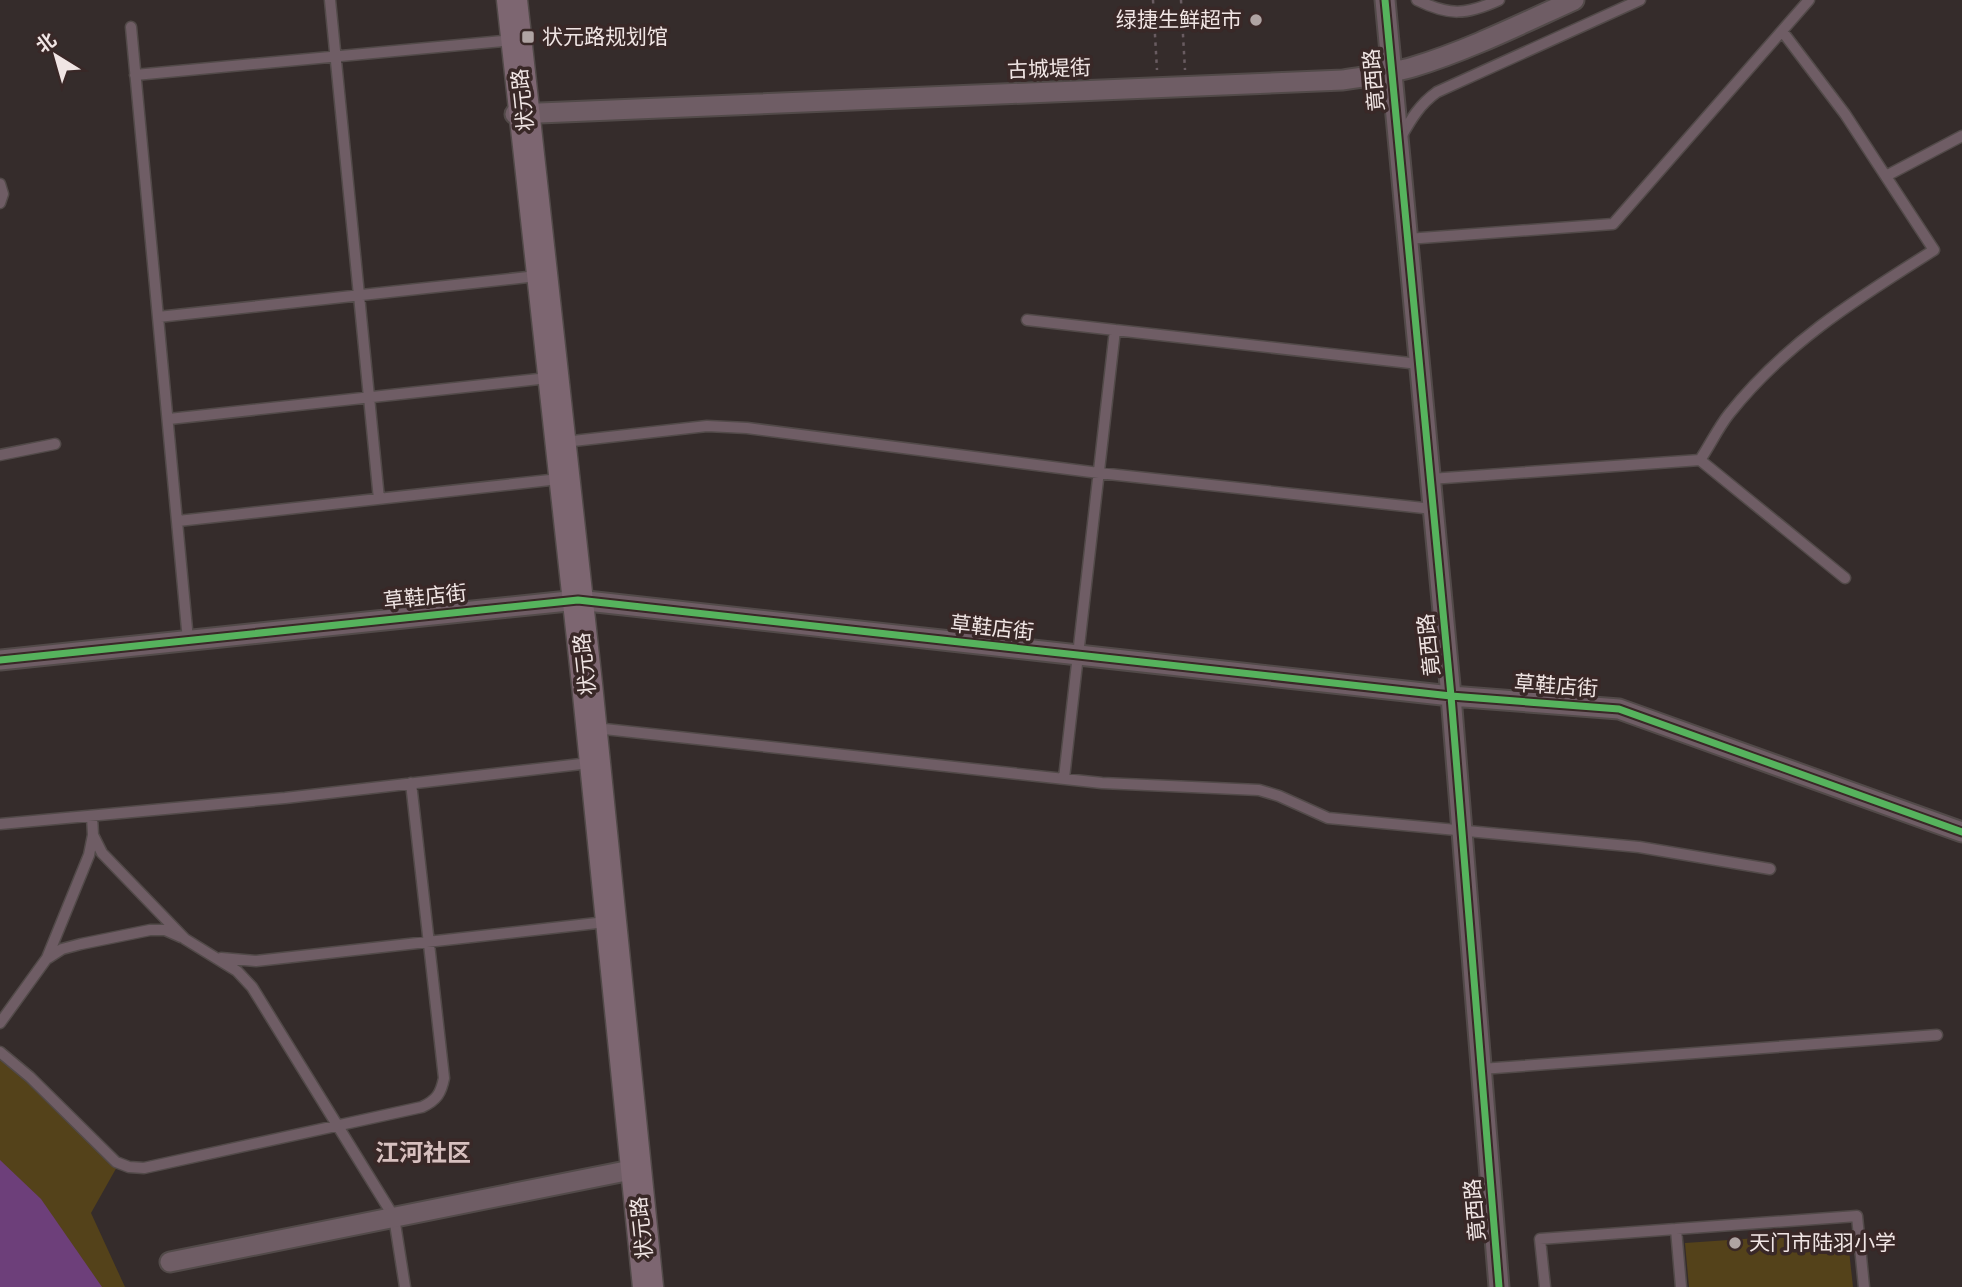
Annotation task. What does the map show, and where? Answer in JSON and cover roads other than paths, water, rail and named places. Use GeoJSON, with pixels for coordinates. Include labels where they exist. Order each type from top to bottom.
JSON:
{"type":"FeatureCollection","features":[{"type":"Feature","properties":{"kind":"main road","name":"状元路"},"geometry":{"type":"LineString","coordinates":[[498,0],[517,114],[561,443],[581,764],[597,923],[629,1170],[648,1287]]}},
{"type":"Feature","properties":{"kind":"main road","name":"状元路"},"geometry":{"type":"LineString","coordinates":[[512,0],[528,277],[539,379],[550,480],[591,728],[629,1170],[633,1287]]}},
{"type":"Feature","properties":{"kind":"street","name":"竟西路"},"geometry":{"type":"LineString","coordinates":[[1385,0],[1451,696],[1499,1287]]}},
{"type":"Feature","properties":{"kind":"street","name":"古城堤街"},"geometry":{"type":"LineString","coordinates":[[517,114],[1343,80],[1411,68],[1470,47],[1574,0]]}},
{"type":"Feature","properties":{"kind":"street","name":"草鞋店街"},"geometry":{"type":"LineString","coordinates":[[0,660],[571,600],[1451,696],[1619,709],[1962,832]]}},
{"type":"Feature","properties":{"kind":"street"},"geometry":{"type":"LineString","coordinates":[[170,1262],[629,1170]]}},
{"type":"Feature","properties":{"kind":"lane"},"geometry":{"type":"LineString","coordinates":[[331,0],[357,296],[379,499]]}},
{"type":"Feature","properties":{"kind":"lane"},"geometry":{"type":"LineString","coordinates":[[1418,0],[1438,10],[1460,12],[1499,0]]}},
{"type":"Feature","properties":{"kind":"lane"},"geometry":{"type":"LineString","coordinates":[[1397,144],[1416,112],[1437,92],[1640,0]]}},
{"type":"Feature","properties":{"kind":"lane"},"geometry":{"type":"LineString","coordinates":[[1406,239],[1613,223],[1809,0]]}},
{"type":"Feature","properties":{"kind":"lane"},"geometry":{"type":"LineString","coordinates":[[131,27],[188,640]]}},
{"type":"Feature","properties":{"kind":"lane"},"geometry":{"type":"LineString","coordinates":[[1700,460],[1728,416],[1766,373],[1845,306],[1934,250],[1845,114],[1782,31]]}},
{"type":"Feature","properties":{"kind":"lane"},"geometry":{"type":"LineString","coordinates":[[135,75],[503,41]]}},
{"type":"Feature","properties":{"kind":"lane"},"geometry":{"type":"LineString","coordinates":[[1886,176],[1962,136]]}},
{"type":"Feature","properties":{"kind":"lane"},"geometry":{"type":"LineString","coordinates":[[0,184],[3,194],[0,203]]}},
{"type":"Feature","properties":{"kind":"lane"},"geometry":{"type":"LineString","coordinates":[[158,317],[528,277]]}},
{"type":"Feature","properties":{"kind":"lane"},"geometry":{"type":"LineString","coordinates":[[1027,320],[1419,364]]}},
{"type":"Feature","properties":{"kind":"lane"},"geometry":{"type":"LineString","coordinates":[[1064,778],[1115,330]]}},
{"type":"Feature","properties":{"kind":"lane"},"geometry":{"type":"LineString","coordinates":[[169,419],[539,379]]}},
{"type":"Feature","properties":{"kind":"lane"},"geometry":{"type":"LineString","coordinates":[[561,443],[707,426],[747,428],[1098,473],[1433,509]]}},
{"type":"Feature","properties":{"kind":"lane"},"geometry":{"type":"LineString","coordinates":[[0,455],[55,444]]}},
{"type":"Feature","properties":{"kind":"lane"},"geometry":{"type":"LineString","coordinates":[[1430,479],[1700,460],[1845,578]]}},
{"type":"Feature","properties":{"kind":"lane"},"geometry":{"type":"LineString","coordinates":[[178,521],[550,480]]}},
{"type":"Feature","properties":{"kind":"lane"},"geometry":{"type":"LineString","coordinates":[[591,728],[1102,783],[1259,790],[1328,818],[1639,847],[1770,869]]}},
{"type":"Feature","properties":{"kind":"lane"},"geometry":{"type":"LineString","coordinates":[[0,824],[285,798],[581,764]]}},
{"type":"Feature","properties":{"kind":"lane"},"geometry":{"type":"LineString","coordinates":[[0,1052],[30,1077],[116,1162],[129,1167],[144,1168],[422,1107],[434,1101],[441,1092],[444,1078],[411,783]]}},
{"type":"Feature","properties":{"kind":"lane"},"geometry":{"type":"LineString","coordinates":[[0,1023],[47,958],[89,855],[93,835],[92,816]]}},
{"type":"Feature","properties":{"kind":"lane"},"geometry":{"type":"LineString","coordinates":[[93,835],[102,853],[185,939]]}},
{"type":"Feature","properties":{"kind":"lane"},"geometry":{"type":"LineString","coordinates":[[210,955],[229,960],[256,961],[597,923]]}},
{"type":"Feature","properties":{"kind":"lane"},"geometry":{"type":"LineString","coordinates":[[47,958],[62,949],[81,944],[150,930],[165,930],[237,971],[252,987],[394,1217],[405,1287]]}},
{"type":"Feature","properties":{"kind":"lane"},"geometry":{"type":"LineString","coordinates":[[1481,1069],[1937,1035]]}},
{"type":"Feature","properties":{"kind":"lane"},"geometry":{"type":"LineString","coordinates":[[1545,1287],[1540,1239],[1857,1216],[1864,1287]]}},
{"type":"Feature","properties":{"kind":"lane"},"geometry":{"type":"LineString","coordinates":[[1676,1229],[1681,1287]]}},
{"type":"Feature","properties":{"kind":"place","name":"绿捷生鲜超市"},"geometry":{"type":"Point","coordinates":[1256,20]}},
{"type":"Feature","properties":{"kind":"place","name":"状元路规划馆"},"geometry":{"type":"Point","coordinates":[528,37]}},
{"type":"Feature","properties":{"kind":"place","name":"天门市陆羽小学"},"geometry":{"type":"Point","coordinates":[1735,1243]}},
{"type":"Feature","properties":{"kind":"district","name":"江河社区"},"geometry":{"type":"Point","coordinates":[423,1153]}}]}
